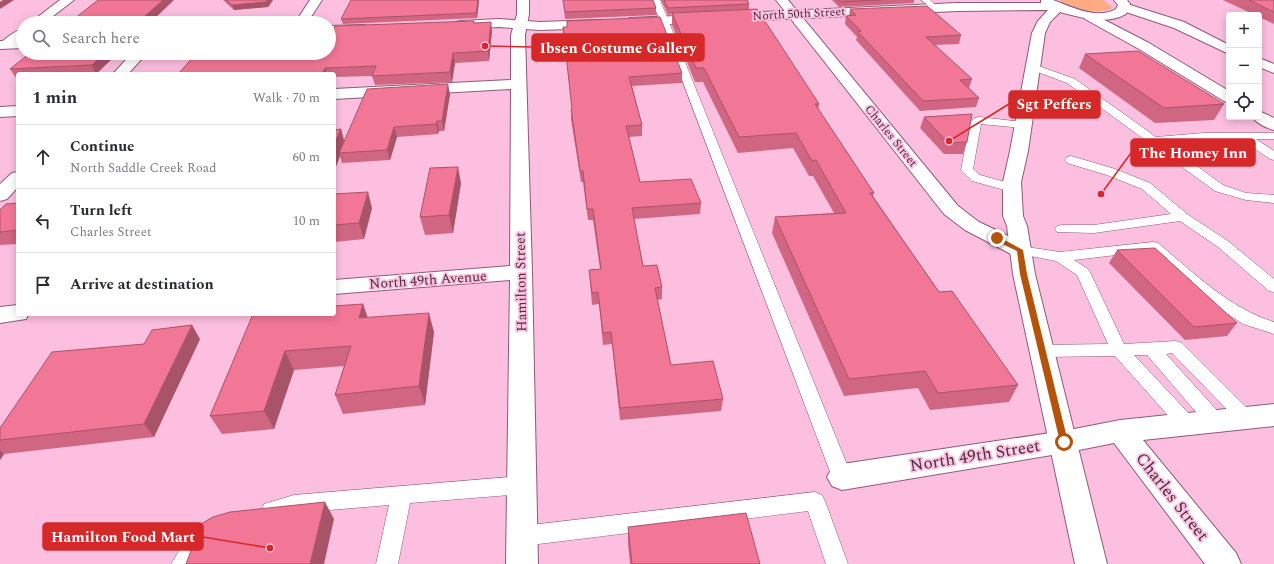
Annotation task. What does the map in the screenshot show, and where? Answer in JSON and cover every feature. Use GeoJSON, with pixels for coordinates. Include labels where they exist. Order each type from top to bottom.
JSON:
{"type":"FeatureCollection","features":[{"type":"Feature","properties":{"kind":"street"},"geometry":{"type":"LineString","coordinates":[[46,16],[68,0]]}},
{"type":"Feature","properties":{"kind":"street"},"geometry":{"type":"LineString","coordinates":[[306,16],[316,0]]}},
{"type":"Feature","properties":{"kind":"street","name":"Hamilton Street"},"geometry":{"type":"LineString","coordinates":[[522,564],[521,272],[518,34],[523,14],[523,0]]}},
{"type":"Feature","properties":{"kind":"street","name":"Charles Street"},"geometry":{"type":"LineString","coordinates":[[782,0],[951,210],[972,226],[1020,250]]}},
{"type":"Feature","properties":{"kind":"street","name":"North 50th Street"},"geometry":{"type":"LineString","coordinates":[[957,7],[1019,0]]}},
{"type":"Feature","properties":{"kind":"street"},"geometry":{"type":"LineString","coordinates":[[1037,44],[1060,24],[1071,17],[1120,8],[1139,0]]}},
{"type":"Feature","properties":{"kind":"street"},"geometry":{"type":"LineString","coordinates":[[1052,5],[1037,32],[1037,44],[1012,182],[1013,216],[1024,274],[1091,564]]}},
{"type":"Feature","properties":{"kind":"street","name":"North 50th Street"},"geometry":{"type":"LineString","coordinates":[[445,25],[499,23],[540,26],[957,7],[1052,5],[1086,15]]}},
{"type":"Feature","properties":{"kind":"street"},"geometry":{"type":"LineString","coordinates":[[1120,8],[1226,49]]}},
{"type":"Feature","properties":{"kind":"street"},"geometry":{"type":"LineString","coordinates":[[1120,8],[1116,22],[1144,46]]}},
{"type":"Feature","properties":{"kind":"street"},"geometry":{"type":"LineString","coordinates":[[1086,15],[1144,46],[1226,96]]}},
{"type":"Feature","properties":{"kind":"street"},"geometry":{"type":"LineString","coordinates":[[336,30],[375,28]]}},
{"type":"Feature","properties":{"kind":"street"},"geometry":{"type":"LineString","coordinates":[[3,45],[16,37]]}},
{"type":"Feature","properties":{"kind":"street"},"geometry":{"type":"LineString","coordinates":[[3,45],[16,44]]}},
{"type":"Feature","properties":{"kind":"street"},"geometry":{"type":"LineString","coordinates":[[122,72],[133,60]]}},
{"type":"Feature","properties":{"kind":"street"},"geometry":{"type":"LineString","coordinates":[[1262,63],[1274,69]]}},
{"type":"Feature","properties":{"kind":"street"},"geometry":{"type":"LineString","coordinates":[[336,94],[518,84]]}},
{"type":"Feature","properties":{"kind":"street"},"geometry":{"type":"LineString","coordinates":[[0,112],[16,111]]}},
{"type":"Feature","properties":{"kind":"street"},"geometry":{"type":"LineString","coordinates":[[1262,118],[1274,125]]}},
{"type":"Feature","properties":{"kind":"street"},"geometry":{"type":"LineString","coordinates":[[0,195],[16,179]]}},
{"type":"Feature","properties":{"kind":"street","name":"North 49th Avenue"},"geometry":{"type":"LineString","coordinates":[[336,287],[521,272]]}},
{"type":"Feature","properties":{"kind":"street"},"geometry":{"type":"LineString","coordinates":[[0,315],[16,313]]}},
{"type":"Feature","properties":{"kind":"street","name":"North 49th Street"},"geometry":{"type":"LineString","coordinates":[[842,477],[1064,442],[1120,431],[1274,415]]}},
{"type":"Feature","properties":{"kind":"street","name":"Charles Street"},"geometry":{"type":"LineString","coordinates":[[1120,431],[1224,564]]}},
{"type":"Feature","properties":{"kind":"lane"},"geometry":{"type":"LineString","coordinates":[[656,0],[842,477]]}},
{"type":"Feature","properties":{"kind":"lane"},"geometry":{"type":"LineString","coordinates":[[925,0],[935,8]]}},
{"type":"Feature","properties":{"kind":"lane"},"geometry":{"type":"LineString","coordinates":[[1033,67],[1071,81],[1219,188],[1234,194],[1255,199],[1274,199]]}},
{"type":"Feature","properties":{"kind":"lane"},"geometry":{"type":"LineString","coordinates":[[1012,188],[976,178],[967,170],[976,122],[979,120],[1023,125]]}},
{"type":"Feature","properties":{"kind":"lane"},"geometry":{"type":"LineString","coordinates":[[1154,141],[1204,136],[1274,136]]}},
{"type":"Feature","properties":{"kind":"lane"},"geometry":{"type":"LineString","coordinates":[[1244,137],[1274,156]]}},
{"type":"Feature","properties":{"kind":"lane"},"geometry":{"type":"LineString","coordinates":[[1071,160],[1111,172],[1146,186],[1182,218],[1223,244],[1274,287]]}},
{"type":"Feature","properties":{"kind":"lane"},"geometry":{"type":"LineString","coordinates":[[1062,229],[1094,229],[1182,218]]}},
{"type":"Feature","properties":{"kind":"lane"},"geometry":{"type":"LineString","coordinates":[[1020,250],[1060,257],[1153,246],[1210,295],[1249,320],[1274,328]]}},
{"type":"Feature","properties":{"kind":"lane"},"geometry":{"type":"LineString","coordinates":[[1060,257],[1083,272],[1119,350],[1187,424]]}},
{"type":"Feature","properties":{"kind":"lane"},"geometry":{"type":"LineString","coordinates":[[1042,351],[1119,350],[1176,347],[1246,418]]}},
{"type":"Feature","properties":{"kind":"lane"},"geometry":{"type":"LineString","coordinates":[[1151,348],[1215,421]]}},
{"type":"Feature","properties":{"kind":"lane"},"geometry":{"type":"LineString","coordinates":[[257,515],[294,504],[522,485]]}},
{"type":"Feature","properties":{"kind":"lane"},"geometry":{"type":"LineString","coordinates":[[387,564],[401,495]]}},
{"type":"Feature","properties":{"kind":"lane"},"geometry":{"type":"LineString","coordinates":[[522,536],[815,501],[837,564]]}},
{"type":"Feature","properties":{"kind":"lane"},"geometry":{"type":"LineString","coordinates":[[182,564],[199,538],[219,525]]}},
{"type":"Feature","properties":{"kind":"shaded area"},"geometry":{"type":"Polygon","coordinates":[[[1060,0],[1103,0],[1112,7],[1111,9],[1099,11],[1083,11],[1069,7],[1060,0]]]}},
{"type":"Feature","properties":{"kind":"building"},"geometry":{"type":"Polygon","coordinates":[[[98,0],[163,0],[145,16],[78,16],[98,0]]]}},
{"type":"Feature","properties":{"kind":"building"},"geometry":{"type":"Polygon","coordinates":[[[226,0],[268,0],[266,2],[232,5],[226,0]]]}},
{"type":"Feature","properties":{"kind":"building"},"geometry":{"type":"Polygon","coordinates":[[[351,0],[478,0],[476,13],[341,19],[351,0]]]}},
{"type":"Feature","properties":{"kind":"building"},"geometry":{"type":"Polygon","coordinates":[[[563,0],[653,0],[656,8],[565,12],[563,0]]]}},
{"type":"Feature","properties":{"kind":"building"},"geometry":{"type":"Polygon","coordinates":[[[664,0],[747,0],[749,4],[668,8],[664,0]]]}},
{"type":"Feature","properties":{"kind":"building"},"geometry":{"type":"Polygon","coordinates":[[[838,0],[881,0],[839,2],[838,0]]]}},
{"type":"Feature","properties":{"kind":"building"},"geometry":{"type":"Polygon","coordinates":[[[1249,0],[1274,0],[1274,12],[1249,0]]]}},
{"type":"Feature","properties":{"kind":"building"},"geometry":{"type":"Polygon","coordinates":[[[927,6],[961,35],[926,37],[972,79],[960,80],[979,98],[923,101],[858,32],[861,31],[846,16],[856,15],[850,9],[927,6]]]}},
{"type":"Feature","properties":{"kind":"building"},"geometry":{"type":"Polygon","coordinates":[[[757,9],[819,104],[815,104],[874,193],[870,193],[939,292],[952,291],[1018,385],[938,393],[925,371],[849,379],[775,217],[846,213],[816,160],[812,161],[796,133],[739,137],[704,68],[696,68],[672,13],[757,9]]]}},
{"type":"Feature","properties":{"kind":"building"},"geometry":{"type":"Polygon","coordinates":[[[660,17],[682,73],[629,77],[642,125],[626,126],[640,182],[691,179],[701,203],[632,208],[643,266],[657,265],[662,287],[655,288],[671,365],[713,361],[723,399],[620,408],[611,332],[603,333],[598,292],[592,293],[589,270],[601,269],[593,209],[587,209],[583,171],[580,171],[571,109],[563,27],[567,27],[567,21],[660,17]]]}},
{"type":"Feature","properties":{"kind":"building"},"geometry":{"type":"Polygon","coordinates":[[[474,21],[474,23],[491,22],[488,51],[453,53],[450,72],[372,76],[376,66],[325,68],[323,72],[180,72],[191,60],[336,60],[336,26],[474,21]]]}},
{"type":"Feature","properties":{"kind":"building"},"geometry":{"type":"Polygon","coordinates":[[[1138,51],[1224,104],[1164,108],[1085,54],[1138,51]]]}},
{"type":"Feature","properties":{"kind":"building"},"geometry":{"type":"Polygon","coordinates":[[[21,60],[97,60],[92,65],[10,69],[21,60]]]}},
{"type":"Feature","properties":{"kind":"building"},"geometry":{"type":"Polygon","coordinates":[[[448,84],[442,121],[437,121],[436,124],[394,127],[387,150],[339,153],[367,89],[448,84]]]}},
{"type":"Feature","properties":{"kind":"building"},"geometry":{"type":"Polygon","coordinates":[[[972,114],[967,142],[948,143],[924,117],[972,114]]]}},
{"type":"Feature","properties":{"kind":"building"},"geometry":{"type":"Polygon","coordinates":[[[341,129],[336,140],[336,130],[341,129]]]}},
{"type":"Feature","properties":{"kind":"building"},"geometry":{"type":"Polygon","coordinates":[[[458,167],[449,215],[420,217],[430,168],[458,167]]]}},
{"type":"Feature","properties":{"kind":"building"},"geometry":{"type":"Polygon","coordinates":[[[368,192],[359,223],[336,225],[336,194],[368,192]]]}},
{"type":"Feature","properties":{"kind":"building"},"geometry":{"type":"Polygon","coordinates":[[[16,203],[16,230],[0,232],[0,210],[6,204],[16,203]]]}},
{"type":"Feature","properties":{"kind":"building"},"geometry":{"type":"Polygon","coordinates":[[[1155,248],[1237,323],[1194,327],[1117,250],[1155,248]]]}},
{"type":"Feature","properties":{"kind":"building"},"geometry":{"type":"Polygon","coordinates":[[[363,304],[359,318],[429,313],[419,386],[335,395],[351,346],[285,351],[264,411],[210,416],[252,316],[336,316],[336,306],[363,304]]]}},
{"type":"Feature","properties":{"kind":"building"},"geometry":{"type":"Polygon","coordinates":[[[192,325],[144,424],[0,440],[0,428],[52,352],[144,344],[152,330],[192,325]]]}},
{"type":"Feature","properties":{"kind":"building"},"geometry":{"type":"Polygon","coordinates":[[[325,502],[310,564],[186,564],[201,524],[213,517],[230,512],[325,502]]]}},
{"type":"Feature","properties":{"kind":"building"},"geometry":{"type":"Polygon","coordinates":[[[746,513],[760,564],[632,564],[628,527],[746,513]]]}},
{"type":"Feature","properties":{"kind":"place","name":"Ibsen Costume Gallery"},"geometry":{"type":"Point","coordinates":[485,46]}},
{"type":"Feature","properties":{"kind":"place","name":"Sgt Peffers"},"geometry":{"type":"Point","coordinates":[949,141]}},
{"type":"Feature","properties":{"kind":"place","name":"The Homey Inn"},"geometry":{"type":"Point","coordinates":[1101,194]}},
{"type":"Feature","properties":{"kind":"place","name":"Hamilton Food Mart"},"geometry":{"type":"Point","coordinates":[270,548]}},
{"type":"Feature","properties":{"kind":"route"},"geometry":{"type":"LineString","coordinates":[[997,238],[1020,250],[1024,274],[1064,442]]}}]}
